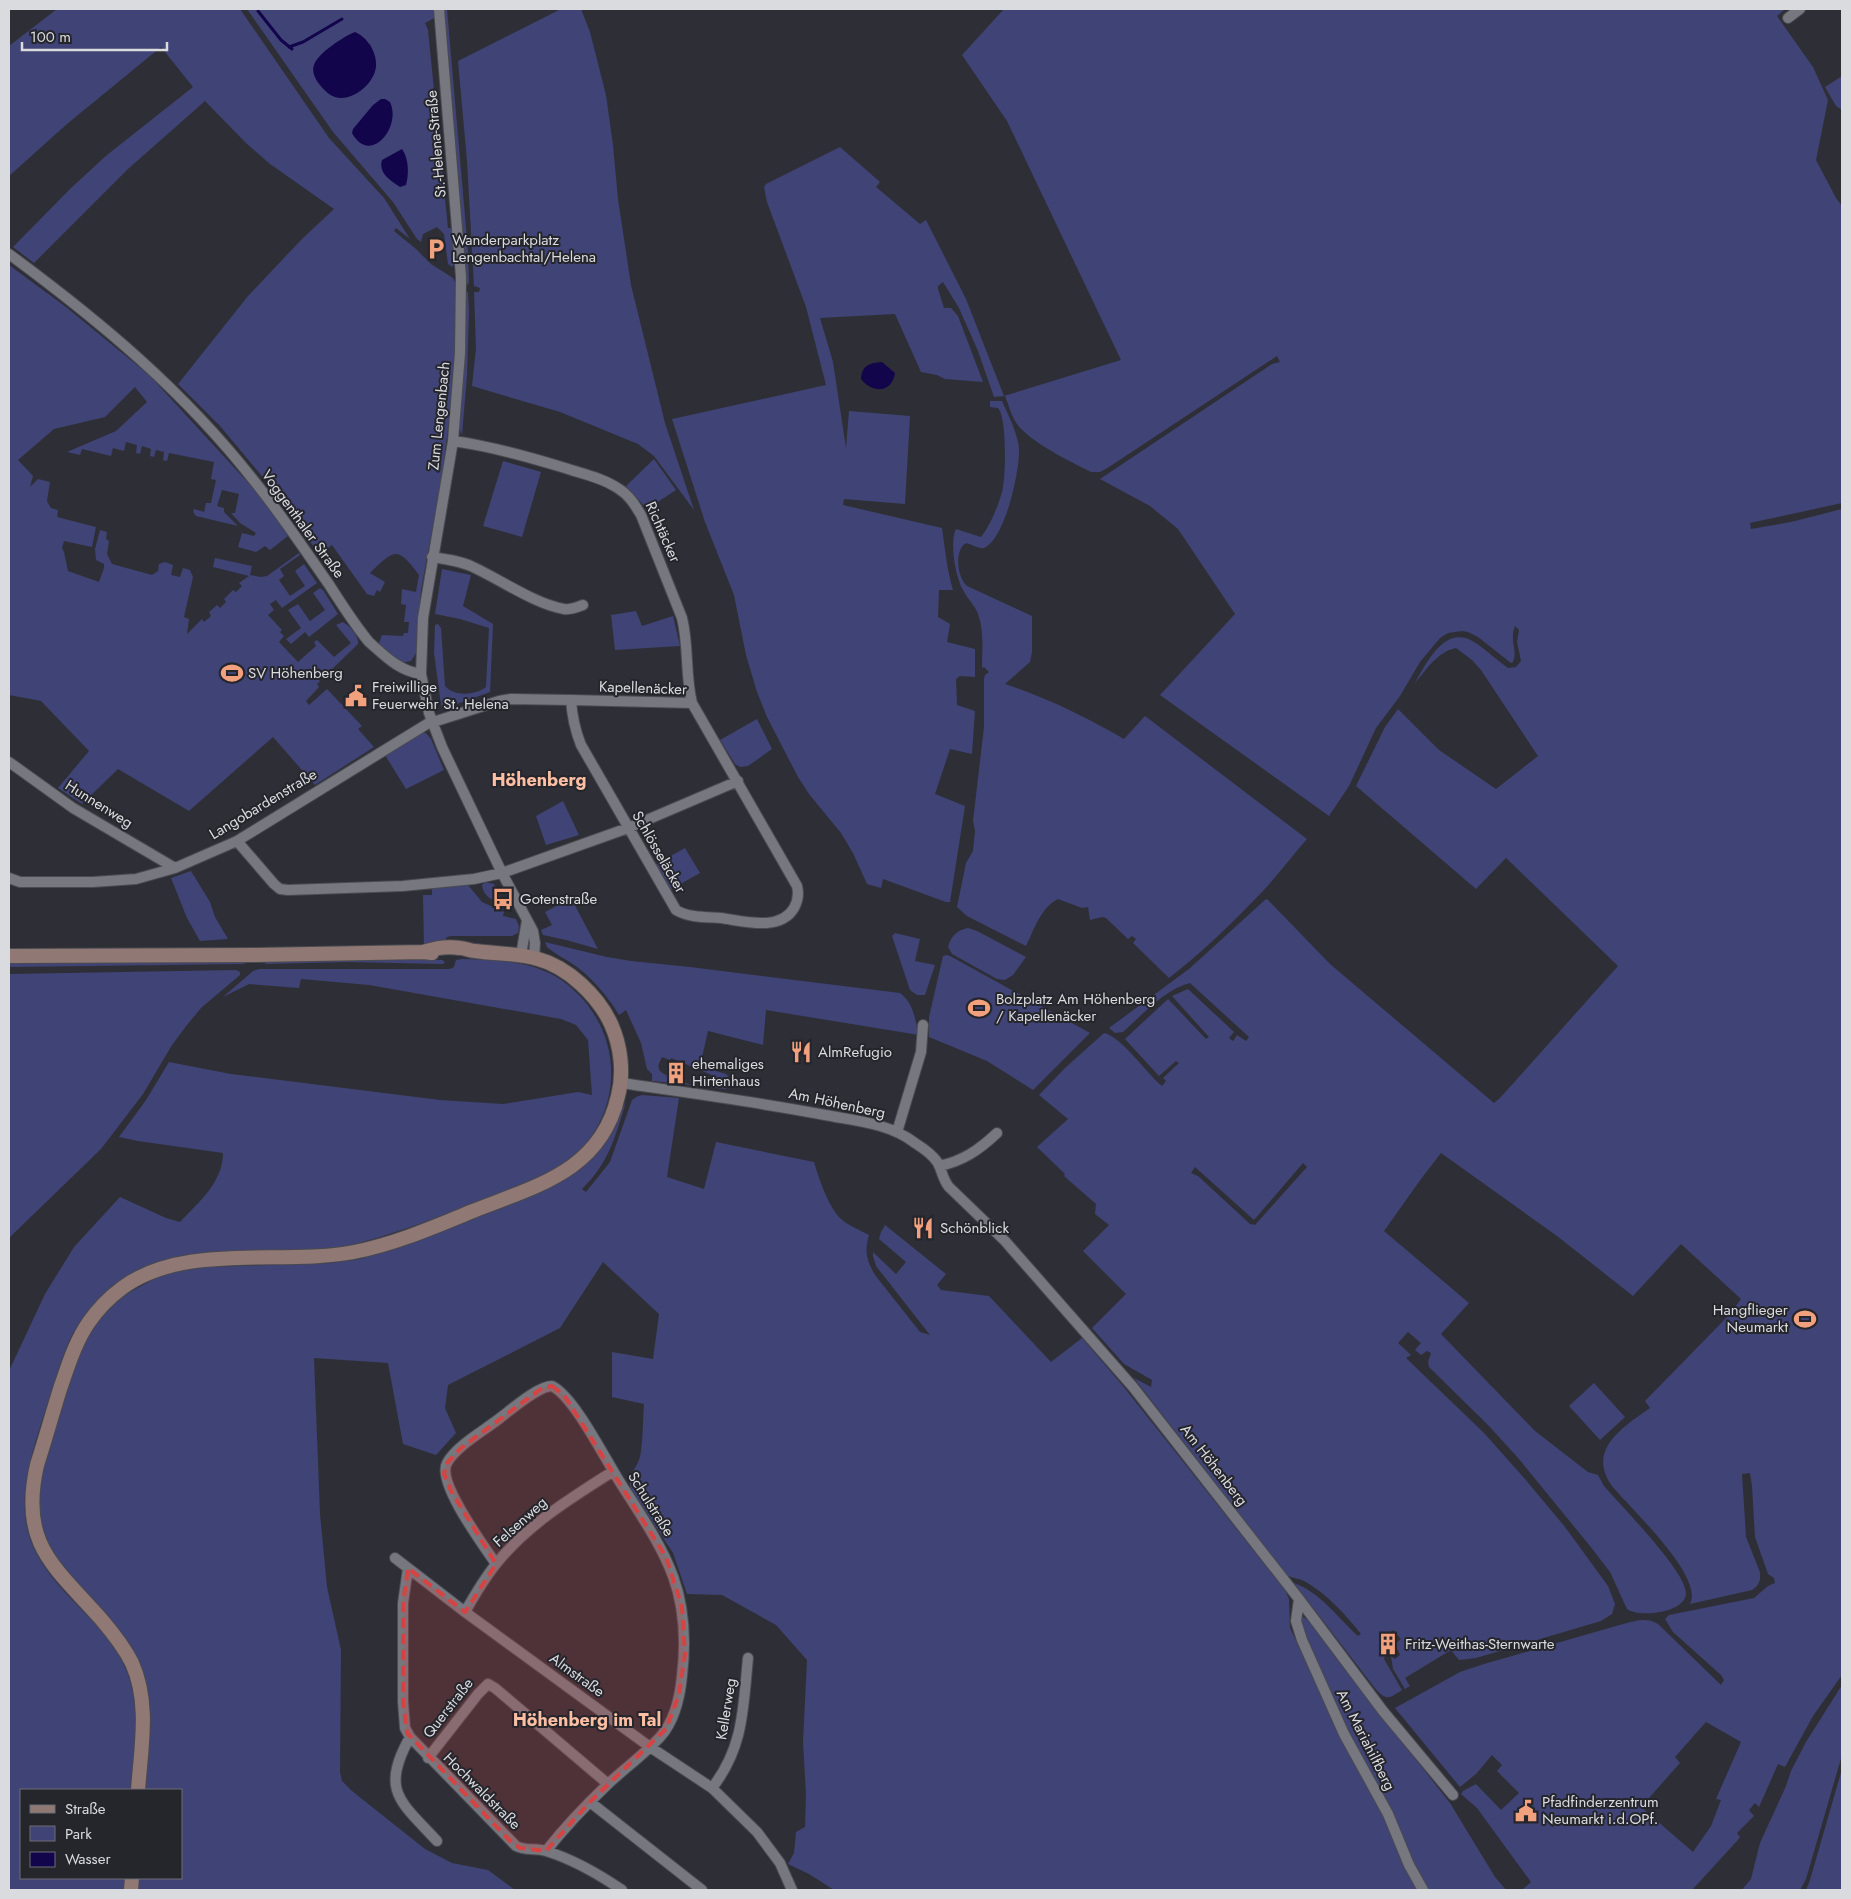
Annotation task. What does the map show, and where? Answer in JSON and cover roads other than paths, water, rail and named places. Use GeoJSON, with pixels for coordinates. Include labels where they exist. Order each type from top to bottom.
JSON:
{"type":"FeatureCollection","features":[{"type":"Feature","properties":{"kind":"main road"},"geometry":{"type":"LineString","coordinates":[[9,956],[424,952],[455,955],[473,951],[528,956],[548,962],[582,987],[602,1009],[612,1027],[618,1044],[621,1083],[612,1116],[600,1139],[576,1164],[549,1180],[433,1228],[379,1247],[324,1256],[195,1261],[164,1267],[136,1279],[123,1288],[98,1310],[88,1323],[71,1357],[45,1437],[34,1481],[32,1510],[37,1537],[49,1561],[110,1629],[132,1663],[141,1692],[143,1716],[138,1789]]}},
{"type":"Feature","properties":{"kind":"street","name":"St.-Helena-Straße"},"geometry":{"type":"LineString","coordinates":[[439,9],[461,277]]}},
{"type":"Feature","properties":{"kind":"street"},"geometry":{"type":"LineString","coordinates":[[1788,18],[1800,9]]}},
{"type":"Feature","properties":{"kind":"street","name":"Voggenthaler Straße"},"geometry":{"type":"LineString","coordinates":[[9,254],[87,314],[166,382],[211,428],[254,480],[369,642],[398,666],[421,674]]}},
{"type":"Feature","properties":{"kind":"street","name":"Zum Lengenbach"},"geometry":{"type":"LineString","coordinates":[[461,277],[459,387],[453,441],[423,618],[421,674],[432,721],[458,784],[527,920],[528,956]]}},
{"type":"Feature","properties":{"kind":"street","name":"Richtäcker"},"geometry":{"type":"LineString","coordinates":[[453,441],[497,449],[592,476],[613,485],[629,497],[641,515],[686,631],[689,691],[692,703]]}},
{"type":"Feature","properties":{"kind":"street"},"geometry":{"type":"LineString","coordinates":[[432,557],[455,561],[473,567],[556,607],[569,609],[583,605]]}},
{"type":"Feature","properties":{"kind":"street","name":"Kapellenäcker"},"geometry":{"type":"LineString","coordinates":[[432,721],[504,700],[692,703],[738,781]]}},
{"type":"Feature","properties":{"kind":"street","name":"Schlösseläcker"},"geometry":{"type":"LineString","coordinates":[[572,700],[572,715],[581,745],[676,910],[689,915],[764,923],[779,921],[790,914],[796,906],[798,886],[738,781]]}},
{"type":"Feature","properties":{"kind":"street","name":"Langobardenstraße"},"geometry":{"type":"LineString","coordinates":[[9,878],[20,882],[93,882],[136,879],[175,868],[237,841],[432,721]]}},
{"type":"Feature","properties":{"kind":"street","name":"Hunnenweg"},"geometry":{"type":"LineString","coordinates":[[9,762],[74,808],[175,868]]}},
{"type":"Feature","properties":{"kind":"street"},"geometry":{"type":"LineString","coordinates":[[237,841],[274,884],[288,890],[403,886],[474,879],[502,873],[628,828],[738,781]]}},
{"type":"Feature","properties":{"kind":"street","name":"Am Höhenberg"},"geometry":{"type":"LineString","coordinates":[[897,1132],[921,1052],[923,1025]]}},
{"type":"Feature","properties":{"kind":"street","name":"Am Höhenberg"},"geometry":{"type":"LineString","coordinates":[[621,1083],[774,1105],[869,1123],[897,1132],[916,1143],[929,1154],[939,1166],[948,1188],[1005,1241],[1133,1386],[1299,1599],[1383,1711],[1453,1795]]}},
{"type":"Feature","properties":{"kind":"street"},"geometry":{"type":"LineString","coordinates":[[939,1166],[969,1156],[997,1133]]}},
{"type":"Feature","properties":{"kind":"street","name":"Schulstraße"},"geometry":{"type":"LineString","coordinates":[[496,1564],[463,1514],[446,1482],[444,1474],[446,1464],[461,1448],[535,1393],[547,1386],[552,1386],[564,1395],[579,1414],[612,1472],[666,1557],[680,1595],[685,1654],[675,1711],[666,1729],[650,1747],[590,1802],[546,1851]]}},
{"type":"Feature","properties":{"kind":"street","name":"Felsenweg"},"geometry":{"type":"LineString","coordinates":[[464,1612],[496,1564],[516,1542],[555,1509],[612,1472]]}},
{"type":"Feature","properties":{"kind":"street","name":"Almstraße"},"geometry":{"type":"LineString","coordinates":[[395,1558],[464,1612],[650,1747],[712,1788],[757,1832],[780,1863],[790,1890]]}},
{"type":"Feature","properties":{"kind":"street","name":"Hochwaldstraße"},"geometry":{"type":"LineString","coordinates":[[408,1568],[403,1604],[403,1721],[410,1737],[428,1758],[516,1846],[546,1851],[594,1873],[622,1890]]}},
{"type":"Feature","properties":{"kind":"street","name":"Am Mariahilfberg"},"geometry":{"type":"LineString","coordinates":[[1299,1599],[1296,1621],[1302,1640],[1344,1734],[1388,1814],[1409,1865],[1423,1890]]}},
{"type":"Feature","properties":{"kind":"street","name":"Kellerweg"},"geometry":{"type":"LineString","coordinates":[[712,1788],[726,1768],[738,1739],[742,1723],[748,1658]]}},
{"type":"Feature","properties":{"kind":"street","name":"Querstraße"},"geometry":{"type":"LineString","coordinates":[[428,1758],[488,1684],[608,1784]]}},
{"type":"Feature","properties":{"kind":"street"},"geometry":{"type":"LineString","coordinates":[[410,1737],[397,1764],[395,1780],[397,1796],[436,1841]]}},
{"type":"Feature","properties":{"kind":"street"},"geometry":{"type":"LineString","coordinates":[[590,1802],[702,1890]]}},
{"type":"Feature","properties":{"kind":"water"},"geometry":{"type":"Polygon","coordinates":[[[355,32],[363,37],[373,50],[376,61],[374,73],[371,80],[359,92],[344,98],[336,97],[329,94],[317,81],[313,69],[314,65],[320,55],[338,41],[355,32]]]}},
{"type":"Feature","properties":{"kind":"water"},"geometry":{"type":"Polygon","coordinates":[[[381,99],[390,102],[393,112],[392,122],[382,139],[375,144],[367,146],[359,142],[352,133],[353,129],[373,105],[381,99]]]}},
{"type":"Feature","properties":{"kind":"water"},"geometry":{"type":"Polygon","coordinates":[[[402,149],[406,157],[408,176],[406,185],[400,187],[386,176],[381,165],[382,160],[402,149]]]}},
{"type":"Feature","properties":{"kind":"water"},"geometry":{"type":"Polygon","coordinates":[[[882,362],[895,373],[893,380],[886,388],[876,389],[861,379],[862,374],[867,366],[882,362]]]}},
{"type":"Feature","properties":{"kind":"waterway"},"geometry":{"type":"LineString","coordinates":[[258,11],[281,40],[292,49]]}},
{"type":"Feature","properties":{"kind":"waterway"},"geometry":{"type":"LineString","coordinates":[[289,47],[303,42],[342,19]]}},
{"type":"Feature","properties":{"kind":"place","name":"Wanderparkplatz Lengenbachtal/Helena"},"geometry":{"type":"Point","coordinates":[436,249]}},
{"type":"Feature","properties":{"kind":"place","name":"SV Höhenberg"},"geometry":{"type":"Point","coordinates":[232,673]}},
{"type":"Feature","properties":{"kind":"place","name":"Freiwillige Feuerwehr St. Helena"},"geometry":{"type":"Point","coordinates":[356,696]}},
{"type":"Feature","properties":{"kind":"place","name":"Gotenstraße"},"geometry":{"type":"Point","coordinates":[503,899]}},
{"type":"Feature","properties":{"kind":"place","name":"Bolzplatz Am Höhenberg / Kapellenäcker"},"geometry":{"type":"Point","coordinates":[979,1008]}},
{"type":"Feature","properties":{"kind":"place","name":"AlmRefugio"},"geometry":{"type":"Point","coordinates":[801,1052]}},
{"type":"Feature","properties":{"kind":"place","name":"ehemaliges Hirtenhaus"},"geometry":{"type":"Point","coordinates":[676,1073]}},
{"type":"Feature","properties":{"kind":"place","name":"Schönblick"},"geometry":{"type":"Point","coordinates":[923,1228]}},
{"type":"Feature","properties":{"kind":"place","name":"Hangflieger Neumarkt"},"geometry":{"type":"Point","coordinates":[1805,1319]}},
{"type":"Feature","properties":{"kind":"place","name":"Fritz-Weithas-Sternwarte"},"geometry":{"type":"Point","coordinates":[1388,1644]}},
{"type":"Feature","properties":{"kind":"place","name":"Pfadfinderzentrum Neumarkt i.d.OPf."},"geometry":{"type":"Point","coordinates":[1526,1811]}},
{"type":"Feature","properties":{"kind":"district","name":"Höhenberg"},"geometry":{"type":"Point","coordinates":[539,780]}},
{"type":"Feature","properties":{"kind":"district","name":"Höhenberg im Tal"},"geometry":{"type":"Point","coordinates":[587,1720]}}]}
